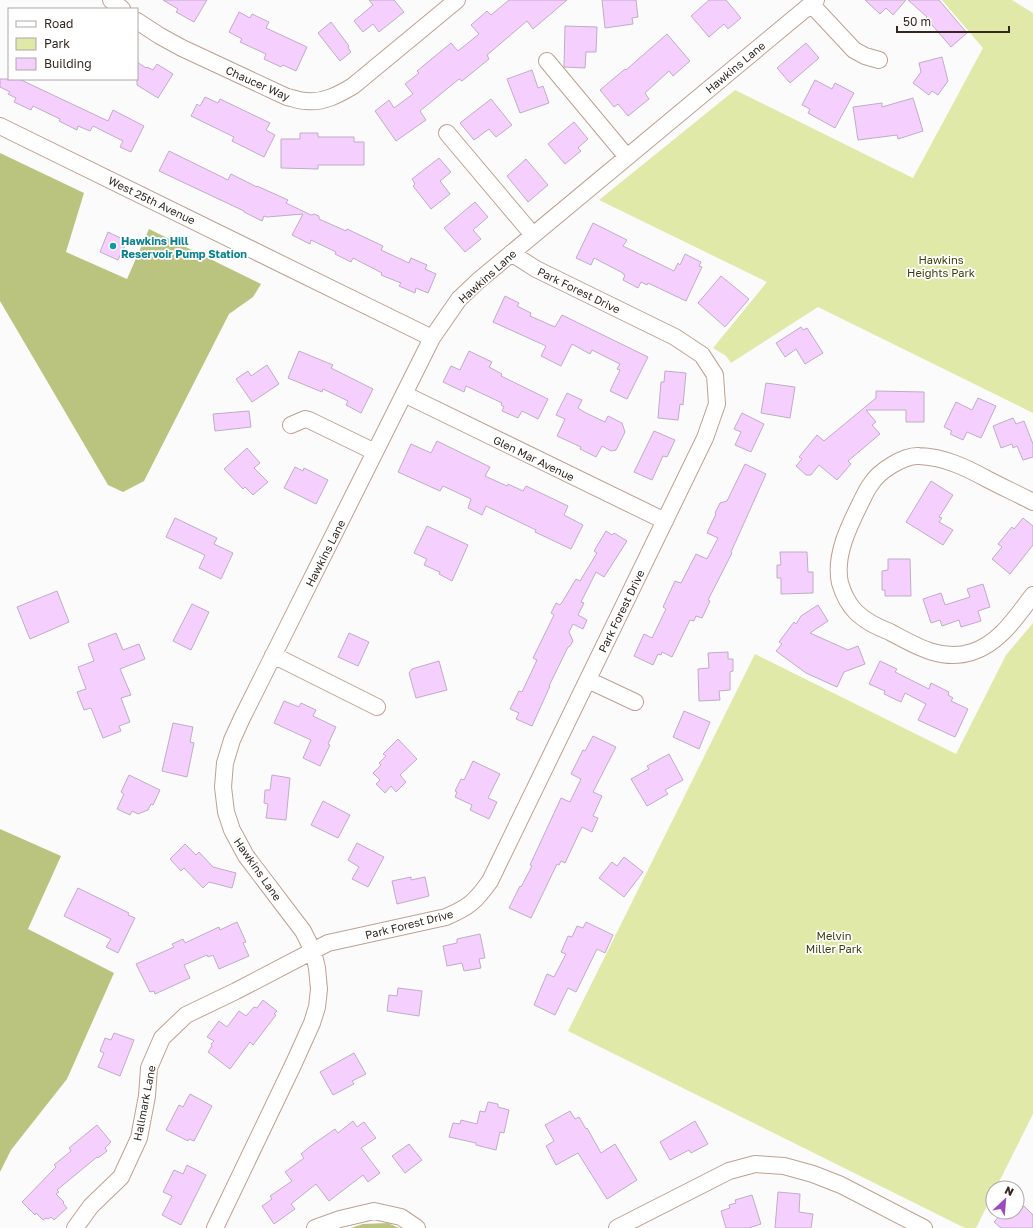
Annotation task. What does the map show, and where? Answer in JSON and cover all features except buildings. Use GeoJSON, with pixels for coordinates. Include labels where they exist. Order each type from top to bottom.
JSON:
{"type":"FeatureCollection","features":[{"type":"Feature","properties":{"kind":"street"},"geometry":{"type":"LineString","coordinates":[[111,0],[121,8]]}},
{"type":"Feature","properties":{"kind":"street","name":"Chaucer Way"},"geometry":{"type":"LineString","coordinates":[[138,22],[160,36],[188,51],[287,97],[306,101],[324,100],[340,94],[353,86],[453,1]]}},
{"type":"Feature","properties":{"kind":"street","name":"Hawkins Lane"},"geometry":{"type":"LineString","coordinates":[[215,1228],[312,1023],[317,1007],[319,989],[317,968],[313,951],[302,931],[246,856],[232,830],[226,812],[223,787],[225,763],[232,740],[242,718],[432,338],[459,299],[478,281],[813,2],[854,50],[865,56],[880,60]]}},
{"type":"Feature","properties":{"kind":"street"},"geometry":{"type":"LineString","coordinates":[[547,61],[627,157]]}},
{"type":"Feature","properties":{"kind":"street","name":"West 25th Avenue"},"geometry":{"type":"LineString","coordinates":[[0,126],[432,338]]}},
{"type":"Feature","properties":{"kind":"street"},"geometry":{"type":"LineString","coordinates":[[447,134],[533,235]]}},
{"type":"Feature","properties":{"kind":"street","name":"Park Forest Drive"},"geometry":{"type":"LineString","coordinates":[[313,951],[328,943],[446,917],[462,910],[478,899],[490,881],[665,521],[705,438],[717,404],[715,375],[702,355],[676,336],[536,269],[511,253]]}},
{"type":"Feature","properties":{"kind":"street","name":"Glen Mar Avenue"},"geometry":{"type":"LineString","coordinates":[[404,394],[665,521]]}},
{"type":"Feature","properties":{"kind":"street"},"geometry":{"type":"LineString","coordinates":[[291,425],[305,419],[309,420],[375,452]]}},
{"type":"Feature","properties":{"kind":"street"},"geometry":{"type":"LineString","coordinates":[[1033,502],[959,464],[937,457],[917,455],[901,460],[882,470],[871,483],[847,534],[839,569],[840,584],[846,598],[856,612],[868,622],[920,648],[942,654],[958,656],[974,652],[989,645],[1000,636],[1033,595]]}},
{"type":"Feature","properties":{"kind":"street"},"geometry":{"type":"LineString","coordinates":[[273,655],[377,707]]}},
{"type":"Feature","properties":{"kind":"street"},"geometry":{"type":"LineString","coordinates":[[588,680],[634,702]]}},
{"type":"Feature","properties":{"kind":"street","name":"Hallmark Lane"},"geometry":{"type":"LineString","coordinates":[[75,1228],[91,1206],[121,1177],[139,1138],[149,1068],[162,1038],[186,1014],[236,991],[313,951]]}},
{"type":"Feature","properties":{"kind":"street"},"geometry":{"type":"LineString","coordinates":[[616,1228],[728,1171],[755,1164],[784,1166],[813,1174],[841,1185],[924,1228]]}},
{"type":"Feature","properties":{"kind":"street"},"geometry":{"type":"LineString","coordinates":[[315,1228],[340,1219],[374,1211],[401,1217],[417,1228]]}},
{"type":"Feature","properties":{"kind":"green space","name":"Hawkins Heights Park"},"geometry":{"type":"Polygon","coordinates":[[[942,0],[1012,0],[1033,13],[1033,413],[818,307],[731,363],[726,356],[713,348],[767,282],[599,200],[735,90],[913,178],[983,48],[942,0]]]}},
{"type":"Feature","properties":{"kind":"green space"},"geometry":{"type":"Polygon","coordinates":[[[0,153],[84,193],[66,252],[127,279],[149,229],[261,284],[253,297],[229,314],[144,481],[123,492],[108,485],[0,301],[0,153]]]}},
{"type":"Feature","properties":{"kind":"green space","name":"Melvin Miller Park"},"geometry":{"type":"Polygon","coordinates":[[[1033,623],[1033,1114],[1000,1180],[985,1180],[985,1210],[976,1228],[965,1228],[568,1031],[755,654],[956,754],[1006,655],[1033,623]]]}},
{"type":"Feature","properties":{"kind":"green space"},"geometry":{"type":"Polygon","coordinates":[[[0,829],[61,856],[28,929],[114,973],[67,1079],[11,1150],[0,1172],[0,829]]]}},
{"type":"Feature","properties":{"kind":"green space"},"geometry":{"type":"Polygon","coordinates":[[[388,1223],[399,1228],[351,1228],[363,1224],[388,1223]]]}},
{"type":"Feature","properties":{"kind":"place","name":"Hawkins Hill Reservoir Pump Station"},"geometry":{"type":"Point","coordinates":[113,246]}}]}
